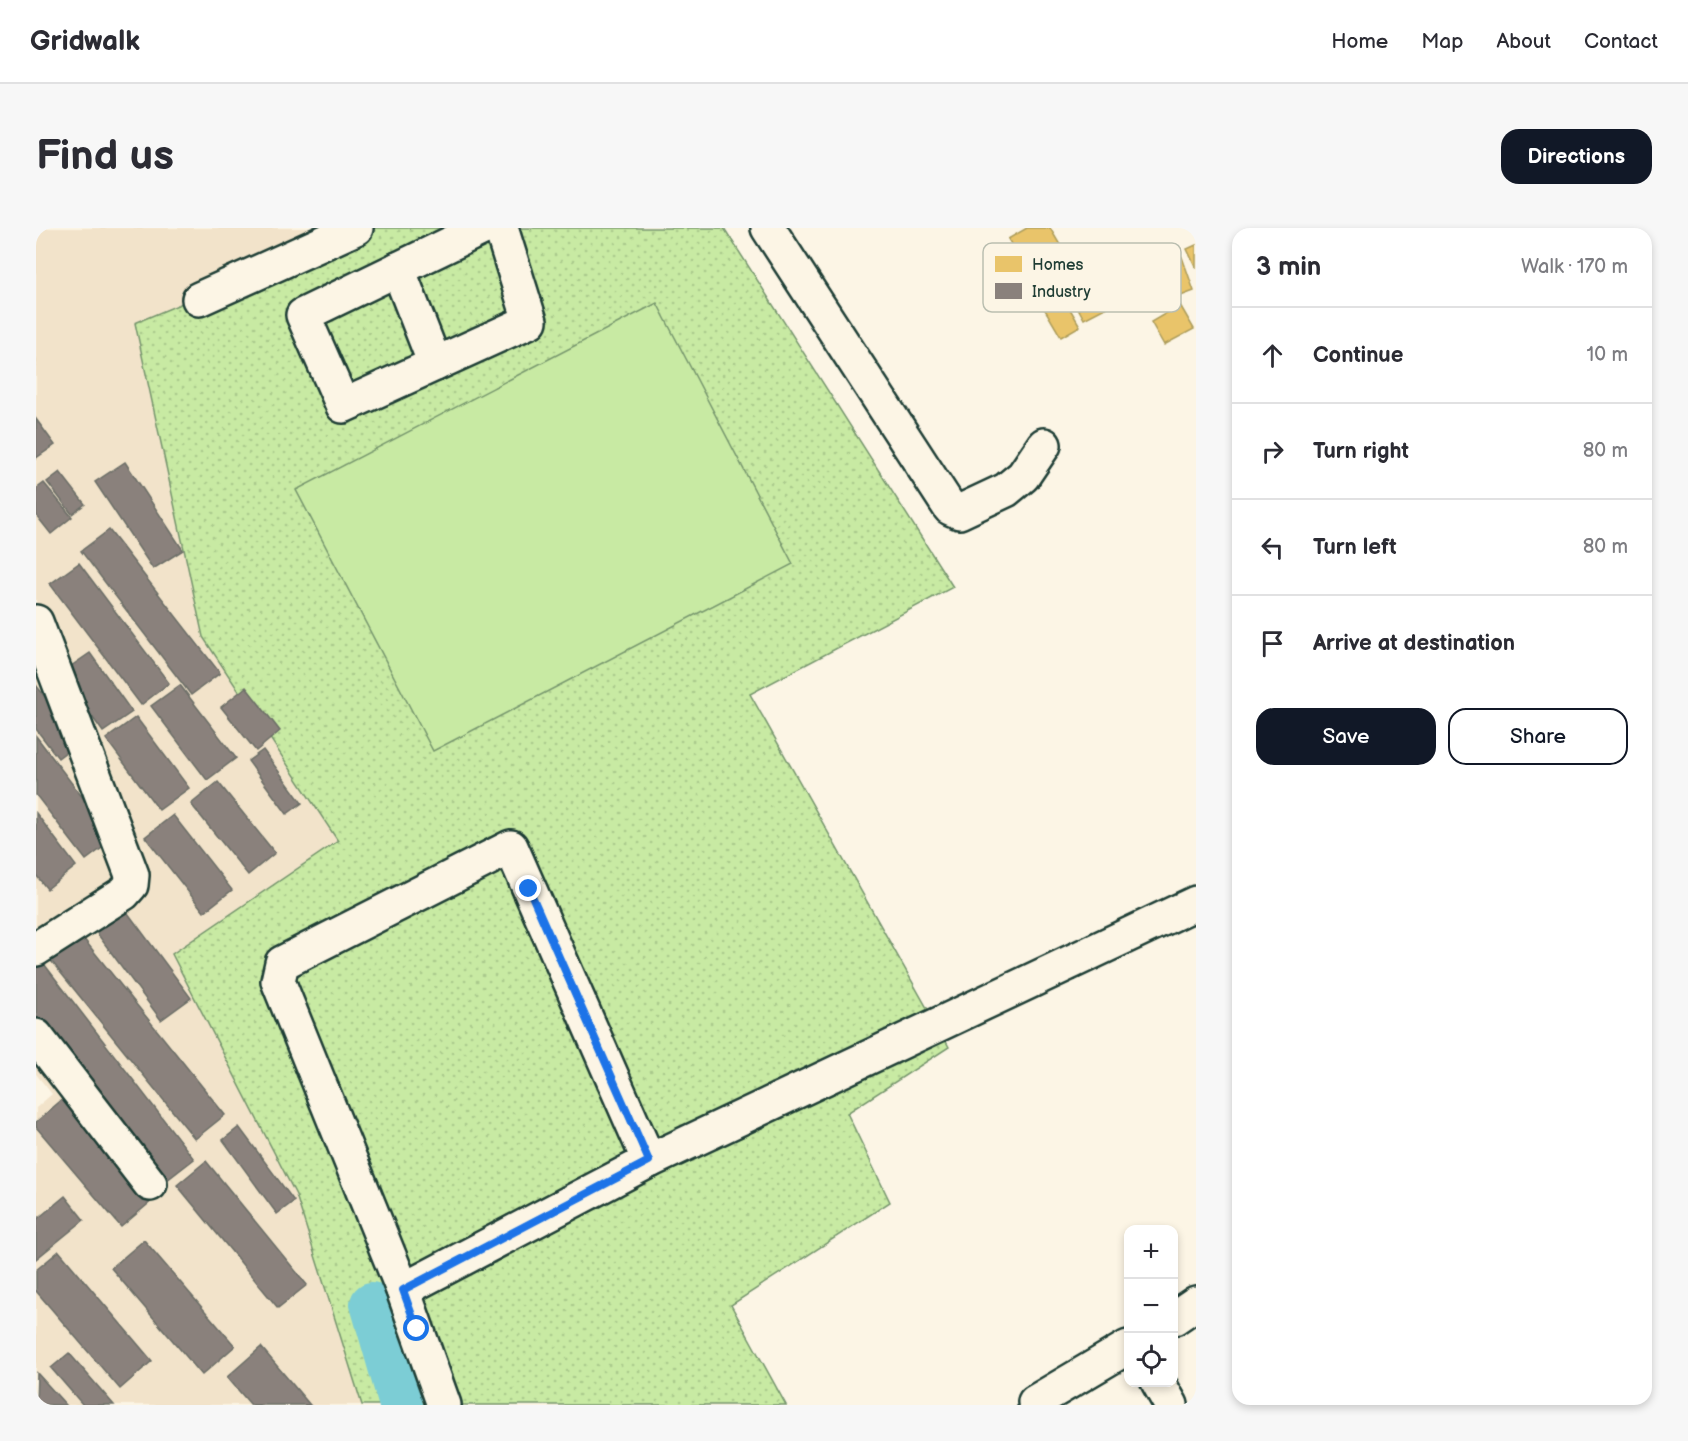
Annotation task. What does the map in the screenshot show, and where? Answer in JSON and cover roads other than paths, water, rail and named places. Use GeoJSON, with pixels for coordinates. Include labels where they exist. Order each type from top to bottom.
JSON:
{"type":"FeatureCollection","features":[{"type":"Feature","properties":{"kind":"street"},"geometry":{"type":"LineString","coordinates":[[199,299],[356,228]]}},
{"type":"Feature","properties":{"kind":"street"},"geometry":{"type":"LineString","coordinates":[[483,228],[303,315],[344,406],[530,321],[501,228]]}},
{"type":"Feature","properties":{"kind":"street"},"geometry":{"type":"LineString","coordinates":[[768,228],[950,508],[959,512],[1006,489],[1023,476],[1044,445]]}},
{"type":"Feature","properties":{"kind":"street"},"geometry":{"type":"LineString","coordinates":[[398,269],[435,364]]}},
{"type":"Feature","properties":{"kind":"street"},"geometry":{"type":"LineString","coordinates":[[36,949],[124,893],[131,885],[132,875],[38,635]]}},
{"type":"Feature","properties":{"kind":"street"},"geometry":{"type":"LineString","coordinates":[[444,1405],[403,1290],[278,981],[282,963],[511,847],[649,1161]]}},
{"type":"Feature","properties":{"kind":"street"},"geometry":{"type":"LineString","coordinates":[[403,1290],[649,1161],[1196,903]]}},
{"type":"Feature","properties":{"kind":"street"},"geometry":{"type":"LineString","coordinates":[[36,1036],[150,1184]]}},
{"type":"Feature","properties":{"kind":"street"},"geometry":{"type":"LineString","coordinates":[[1178,1315],[1196,1303]]}},
{"type":"Feature","properties":{"kind":"street"},"geometry":{"type":"LineString","coordinates":[[1037,1405],[1035,1402],[1124,1349]]}},
{"type":"Feature","properties":{"kind":"street"},"geometry":{"type":"LineString","coordinates":[[1160,1387],[1171,1405]]}},
{"type":"Feature","properties":{"kind":"waterway"},"geometry":{"type":"LineString","coordinates":[[372,1304],[401,1405]]}}]}
